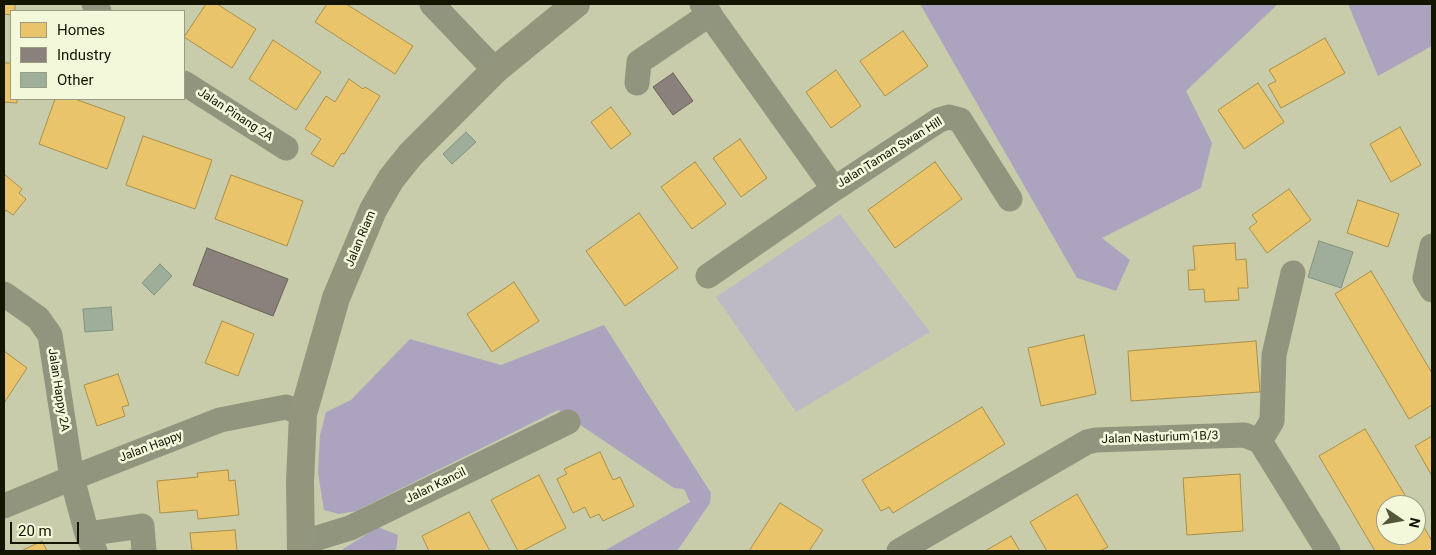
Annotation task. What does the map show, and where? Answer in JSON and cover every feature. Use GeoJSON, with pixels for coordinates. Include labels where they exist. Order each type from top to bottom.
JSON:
{"type":"FeatureCollection","features":[{"type":"Feature","properties":{"kind":"main road","name":"Jalan Riam"},"geometry":{"type":"LineString","coordinates":[[301,547],[302,414],[336,298],[372,210],[391,179],[411,154],[495,70],[576,4]]}},
{"type":"Feature","properties":{"kind":"street"},"geometry":{"type":"LineString","coordinates":[[432,4],[495,70]]}},
{"type":"Feature","properties":{"kind":"street"},"geometry":{"type":"LineString","coordinates":[[637,83],[639,62],[706,9]]}},
{"type":"Feature","properties":{"kind":"street","name":"Jalan Taman Swan Hill"},"geometry":{"type":"LineString","coordinates":[[706,9],[834,189],[939,120],[949,117],[960,120],[1010,199]]}},
{"type":"Feature","properties":{"kind":"street","name":"Jalan Pinang 2A"},"geometry":{"type":"LineString","coordinates":[[185,84],[286,148]]}},
{"type":"Feature","properties":{"kind":"street"},"geometry":{"type":"LineString","coordinates":[[708,276],[834,189]]}},
{"type":"Feature","properties":{"kind":"street"},"geometry":{"type":"LineString","coordinates":[[1432,246],[1425,278],[1432,290]]}},
{"type":"Feature","properties":{"kind":"street"},"geometry":{"type":"LineString","coordinates":[[1293,273],[1274,356],[1272,421],[1260,441],[1328,551]]}},
{"type":"Feature","properties":{"kind":"street","name":"Jalan Happy 2A"},"geometry":{"type":"LineString","coordinates":[[4,294],[38,318],[50,335],[72,478],[91,543]]}},
{"type":"Feature","properties":{"kind":"street","name":"Jalan Happy"},"geometry":{"type":"LineString","coordinates":[[4,506],[220,420],[286,407],[302,414]]}},
{"type":"Feature","properties":{"kind":"street","name":"Jalan Kancil"},"geometry":{"type":"LineString","coordinates":[[301,547],[350,528],[568,422]]}},
{"type":"Feature","properties":{"kind":"street","name":"Jalan Nasturium 1B/3"},"geometry":{"type":"LineString","coordinates":[[899,551],[1087,442],[1096,440],[1244,435],[1260,441]]}},
{"type":"Feature","properties":{"kind":"street"},"geometry":{"type":"LineString","coordinates":[[91,543],[142,526],[144,551]]}},
{"type":"Feature","properties":{"kind":"shaded area"},"geometry":{"type":"Polygon","coordinates":[[[920,4],[1278,4],[1186,91],[1212,143],[1201,188],[1102,238],[1130,260],[1116,291],[1077,278],[920,4]]]}},
{"type":"Feature","properties":{"kind":"shaded area"},"geometry":{"type":"Polygon","coordinates":[[[1348,4],[1432,4],[1432,46],[1378,76],[1348,4]]]}},
{"type":"Feature","properties":{"kind":"shaded area"},"geometry":{"type":"Polygon","coordinates":[[[840,214],[930,332],[796,412],[716,297],[840,214]]]}},
{"type":"Feature","properties":{"kind":"shaded area"},"geometry":{"type":"Polygon","coordinates":[[[604,325],[711,493],[710,503],[677,551],[604,551],[690,502],[684,489],[674,488],[558,410],[356,511],[339,514],[324,510],[318,473],[320,435],[326,412],[351,400],[410,339],[501,365],[604,325]]]}},
{"type":"Feature","properties":{"kind":"shaded area"},"geometry":{"type":"Polygon","coordinates":[[[378,527],[398,535],[396,551],[340,551],[378,527]]]}},
{"type":"Feature","properties":{"kind":"building: Homes"},"geometry":{"type":"Polygon","coordinates":[[[4,4],[15,4],[15,10],[10,10],[10,15],[4,14],[4,4]]]}},
{"type":"Feature","properties":{"kind":"building: Homes"},"geometry":{"type":"Polygon","coordinates":[[[206,4],[217,4],[256,29],[232,68],[185,38],[206,4]]]}},
{"type":"Feature","properties":{"kind":"building: Homes"},"geometry":{"type":"Polygon","coordinates":[[[327,4],[346,4],[413,46],[395,74],[315,22],[327,4]]]}},
{"type":"Feature","properties":{"kind":"building: Homes"},"geometry":{"type":"Polygon","coordinates":[[[903,31],[928,66],[885,96],[860,61],[903,31]]]}},
{"type":"Feature","properties":{"kind":"building: Homes"},"geometry":{"type":"Polygon","coordinates":[[[1325,38],[1345,73],[1281,108],[1268,85],[1276,81],[1269,70],[1325,38]]]}},
{"type":"Feature","properties":{"kind":"building: Homes"},"geometry":{"type":"Polygon","coordinates":[[[273,40],[321,72],[296,110],[249,79],[273,40]]]}},
{"type":"Feature","properties":{"kind":"building: Homes"},"geometry":{"type":"Polygon","coordinates":[[[4,63],[10,63],[10,100],[17,100],[17,103],[4,102],[4,63]]]}},
{"type":"Feature","properties":{"kind":"building: Homes"},"geometry":{"type":"Polygon","coordinates":[[[836,70],[861,106],[831,128],[806,92],[836,70]]]}},
{"type":"Feature","properties":{"kind":"building: Homes"},"geometry":{"type":"Polygon","coordinates":[[[349,79],[363,89],[365,87],[380,96],[344,154],[342,153],[333,167],[311,154],[321,139],[305,129],[326,96],[335,102],[349,79]]]}},
{"type":"Feature","properties":{"kind":"building: Homes"},"geometry":{"type":"Polygon","coordinates":[[[1258,83],[1284,122],[1244,149],[1218,110],[1258,83]]]}},
{"type":"Feature","properties":{"kind":"building: Homes"},"geometry":{"type":"Polygon","coordinates":[[[55,100],[78,100],[125,117],[107,169],[39,144],[55,100]]]}},
{"type":"Feature","properties":{"kind":"building: Homes"},"geometry":{"type":"Polygon","coordinates":[[[611,107],[631,134],[611,149],[591,122],[611,107]]]}},
{"type":"Feature","properties":{"kind":"building: Homes"},"geometry":{"type":"Polygon","coordinates":[[[1400,127],[1421,165],[1391,182],[1370,144],[1400,127]]]}},
{"type":"Feature","properties":{"kind":"building: Homes"},"geometry":{"type":"Polygon","coordinates":[[[143,136],[212,160],[195,209],[126,185],[143,136]]]}},
{"type":"Feature","properties":{"kind":"building: Homes"},"geometry":{"type":"Polygon","coordinates":[[[740,139],[767,178],[741,197],[713,158],[740,139]]]}},
{"type":"Feature","properties":{"kind":"building: Homes"},"geometry":{"type":"Polygon","coordinates":[[[695,162],[726,204],[692,229],[661,187],[695,162]]]}},
{"type":"Feature","properties":{"kind":"building: Homes"},"geometry":{"type":"Polygon","coordinates":[[[935,162],[962,199],[895,248],[868,210],[935,162]]]}},
{"type":"Feature","properties":{"kind":"building: Homes"},"geometry":{"type":"Polygon","coordinates":[[[4,174],[22,189],[19,193],[26,199],[13,215],[6,210],[4,213],[4,174]]]}},
{"type":"Feature","properties":{"kind":"building: Homes"},"geometry":{"type":"Polygon","coordinates":[[[231,175],[303,201],[287,246],[215,219],[231,175]]]}},
{"type":"Feature","properties":{"kind":"building: Homes"},"geometry":{"type":"Polygon","coordinates":[[[1289,189],[1311,220],[1267,253],[1249,228],[1257,222],[1252,215],[1289,189]]]}},
{"type":"Feature","properties":{"kind":"building: Homes"},"geometry":{"type":"Polygon","coordinates":[[[1358,200],[1399,214],[1388,247],[1347,233],[1358,200]]]}},
{"type":"Feature","properties":{"kind":"building: Homes"},"geometry":{"type":"Polygon","coordinates":[[[639,213],[678,268],[625,306],[586,251],[639,213]]]}},
{"type":"Feature","properties":{"kind":"building: Homes"},"geometry":{"type":"Polygon","coordinates":[[[1235,243],[1236,260],[1246,259],[1248,288],[1238,288],[1239,300],[1205,302],[1204,289],[1189,290],[1188,270],[1195,270],[1193,246],[1235,243]]]}},
{"type":"Feature","properties":{"kind":"building: Homes"},"geometry":{"type":"Polygon","coordinates":[[[1371,271],[1432,373],[1432,405],[1409,419],[1335,294],[1371,271]]]}},
{"type":"Feature","properties":{"kind":"building: Homes"},"geometry":{"type":"Polygon","coordinates":[[[514,282],[539,321],[492,352],[467,314],[514,282]]]}},
{"type":"Feature","properties":{"kind":"building: Homes"},"geometry":{"type":"Polygon","coordinates":[[[222,321],[254,334],[238,376],[205,363],[222,321]]]}},
{"type":"Feature","properties":{"kind":"building: Homes"},"geometry":{"type":"Polygon","coordinates":[[[1084,335],[1096,394],[1041,406],[1028,348],[1084,335]]]}},
{"type":"Feature","properties":{"kind":"building: Homes"},"geometry":{"type":"Polygon","coordinates":[[[1256,341],[1260,392],[1131,401],[1128,351],[1256,341]]]}},
{"type":"Feature","properties":{"kind":"building: Homes"},"geometry":{"type":"Polygon","coordinates":[[[4,351],[27,368],[4,403],[4,351]]]}},
{"type":"Feature","properties":{"kind":"building: Homes"},"geometry":{"type":"Polygon","coordinates":[[[118,374],[129,405],[122,407],[125,416],[97,426],[84,385],[118,374]]]}},
{"type":"Feature","properties":{"kind":"building: Homes"},"geometry":{"type":"Polygon","coordinates":[[[982,407],[1005,444],[893,513],[889,507],[881,511],[862,480],[982,407]]]}},
{"type":"Feature","properties":{"kind":"building: Homes"},"geometry":{"type":"Polygon","coordinates":[[[1365,429],[1405,495],[1376,495],[1376,545],[1426,545],[1426,531],[1432,541],[1432,551],[1375,551],[1319,456],[1365,429]]]}},
{"type":"Feature","properties":{"kind":"building: Homes"},"geometry":{"type":"Polygon","coordinates":[[[1432,436],[1432,476],[1415,446],[1432,436]]]}},
{"type":"Feature","properties":{"kind":"building: Homes"},"geometry":{"type":"Polygon","coordinates":[[[600,452],[613,480],[620,477],[634,506],[603,521],[599,514],[590,518],[585,507],[573,513],[557,479],[567,474],[564,469],[600,452]]]}},
{"type":"Feature","properties":{"kind":"building: Homes"},"geometry":{"type":"Polygon","coordinates":[[[228,470],[229,481],[235,480],[239,515],[198,519],[197,510],[160,513],[157,481],[198,477],[197,473],[228,470]]]}},
{"type":"Feature","properties":{"kind":"building: Homes"},"geometry":{"type":"Polygon","coordinates":[[[1240,474],[1243,531],[1187,535],[1183,478],[1240,474]]]}},
{"type":"Feature","properties":{"kind":"building: Homes"},"geometry":{"type":"Polygon","coordinates":[[[539,475],[566,528],[522,551],[518,551],[491,500],[539,475]]]}},
{"type":"Feature","properties":{"kind":"building: Homes"},"geometry":{"type":"Polygon","coordinates":[[[1077,494],[1108,547],[1100,551],[1047,551],[1030,522],[1077,494]]]}},
{"type":"Feature","properties":{"kind":"building: Homes"},"geometry":{"type":"Polygon","coordinates":[[[780,503],[823,530],[809,551],[749,551],[780,503]]]}},
{"type":"Feature","properties":{"kind":"building: Homes"},"geometry":{"type":"Polygon","coordinates":[[[469,512],[490,551],[429,551],[422,536],[469,512]]]}},
{"type":"Feature","properties":{"kind":"building: Homes"},"geometry":{"type":"Polygon","coordinates":[[[235,530],[237,551],[192,551],[190,533],[235,530]]]}},
{"type":"Feature","properties":{"kind":"building: Homes"},"geometry":{"type":"Polygon","coordinates":[[[1011,536],[1020,551],[985,551],[1011,536]]]}},
{"type":"Feature","properties":{"kind":"building: Homes"},"geometry":{"type":"Polygon","coordinates":[[[42,541],[47,551],[21,551],[42,541]]]}},
{"type":"Feature","properties":{"kind":"building: Industry"},"geometry":{"type":"Polygon","coordinates":[[[673,73],[693,101],[673,115],[653,87],[673,73]]]}},
{"type":"Feature","properties":{"kind":"building: Industry"},"geometry":{"type":"Polygon","coordinates":[[[207,248],[288,279],[273,316],[193,285],[207,248]]]}},
{"type":"Feature","properties":{"kind":"building: Other"},"geometry":{"type":"Polygon","coordinates":[[[466,132],[476,142],[452,164],[443,154],[466,132]]]}},
{"type":"Feature","properties":{"kind":"building: Other"},"geometry":{"type":"Polygon","coordinates":[[[1319,241],[1353,252],[1341,288],[1308,277],[1319,241]]]}},
{"type":"Feature","properties":{"kind":"building: Other"},"geometry":{"type":"Polygon","coordinates":[[[160,264],[172,276],[154,295],[142,283],[160,264]]]}},
{"type":"Feature","properties":{"kind":"building: Other"},"geometry":{"type":"Polygon","coordinates":[[[111,307],[113,330],[85,332],[83,309],[111,307]]]}}]}
